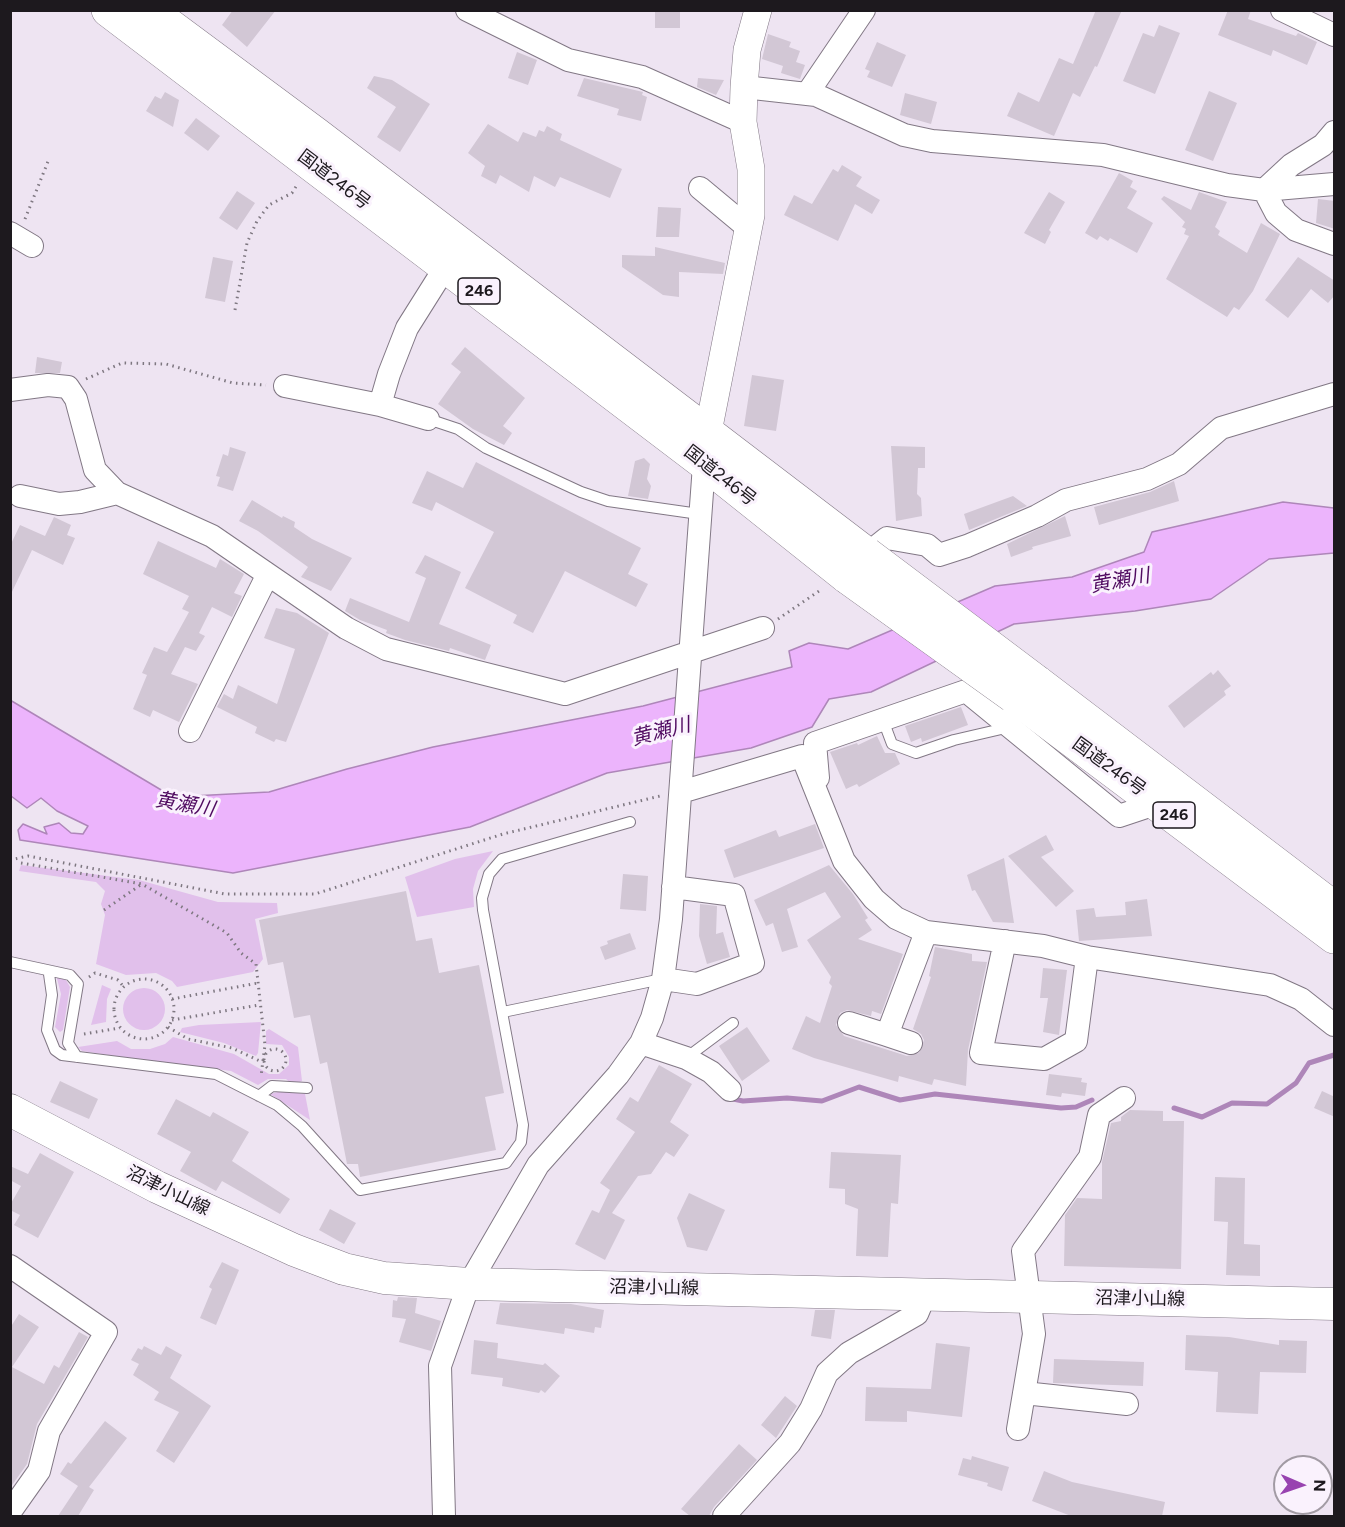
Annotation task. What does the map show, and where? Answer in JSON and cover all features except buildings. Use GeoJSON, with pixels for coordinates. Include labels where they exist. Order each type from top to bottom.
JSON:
{"type":"FeatureCollection","features":[{"type":"Feature","properties":{"kind":"highway","name":"国道246号"},"geometry":{"type":"LineString","coordinates":[[108,10],[446,266],[706,448]]}},
{"type":"Feature","properties":{"kind":"highway","name":"国道246号"},"geometry":{"type":"LineString","coordinates":[[149,10],[706,448],[845,573],[1158,803],[1335,937]]}},
{"type":"Feature","properties":{"kind":"highway","name":"国道246号"},"geometry":{"type":"LineString","coordinates":[[1020,702],[1335,908]]}},
{"type":"Feature","properties":{"kind":"main road","name":"沼津小山線"},"geometry":{"type":"LineString","coordinates":[[10,1110],[158,1187],[294,1250],[344,1269],[384,1278],[469,1284],[1335,1304]]}},
{"type":"Feature","properties":{"kind":"street"},"geometry":{"type":"LineString","coordinates":[[467,10],[568,60],[642,77],[743,122]]}},
{"type":"Feature","properties":{"kind":"street"},"geometry":{"type":"LineString","coordinates":[[444,1516],[440,1366],[469,1284],[537,1165],[618,1075],[641,1043],[652,1017],[663,979],[681,792],[699,514],[706,448],[748,228],[751,169],[743,122],[744,87],[747,50],[758,10]]}},
{"type":"Feature","properties":{"kind":"street"},"geometry":{"type":"LineString","coordinates":[[807,94],[864,10]]}},
{"type":"Feature","properties":{"kind":"street"},"geometry":{"type":"LineString","coordinates":[[1282,10],[1335,35]]}},
{"type":"Feature","properties":{"kind":"street"},"geometry":{"type":"LineString","coordinates":[[744,87],[816,95],[904,135],[932,141],[1103,154],[1227,185],[1264,190],[1335,184]]}},
{"type":"Feature","properties":{"kind":"street"},"geometry":{"type":"LineString","coordinates":[[1264,190],[1291,165],[1323,145],[1335,132]]}},
{"type":"Feature","properties":{"kind":"street"},"geometry":{"type":"LineString","coordinates":[[700,188],[748,228]]}},
{"type":"Feature","properties":{"kind":"street"},"geometry":{"type":"LineString","coordinates":[[1264,190],[1276,213],[1296,230],[1335,244]]}},
{"type":"Feature","properties":{"kind":"street"},"geometry":{"type":"LineString","coordinates":[[380,405],[388,374],[407,328],[446,266]]}},
{"type":"Feature","properties":{"kind":"street"},"geometry":{"type":"LineString","coordinates":[[10,390],[48,385],[68,387],[76,399],[95,470],[117,493],[212,536],[267,576],[346,628],[386,649],[565,694],[763,628]]}},
{"type":"Feature","properties":{"kind":"street"},"geometry":{"type":"LineString","coordinates":[[285,386],[380,405],[428,419]]}},
{"type":"Feature","properties":{"kind":"street"},"geometry":{"type":"LineString","coordinates":[[845,573],[887,538],[927,545],[939,555],[967,546],[1066,500],[1147,478],[1179,464],[1221,428],[1335,394]]}},
{"type":"Feature","properties":{"kind":"street"},"geometry":{"type":"LineString","coordinates":[[20,496],[59,504],[80,502],[117,493]]}},
{"type":"Feature","properties":{"kind":"street"},"geometry":{"type":"LineString","coordinates":[[190,731],[267,576]]}},
{"type":"Feature","properties":{"kind":"street"},"geometry":{"type":"LineString","coordinates":[[817,795],[819,772],[815,743],[966,691],[1020,702]]}},
{"type":"Feature","properties":{"kind":"street"},"geometry":{"type":"LineString","coordinates":[[681,792],[802,756],[844,861],[855,878],[896,918],[926,932],[1005,940],[1087,957],[1270,985],[1301,999],[1335,1025]]}},
{"type":"Feature","properties":{"kind":"street"},"geometry":{"type":"LineString","coordinates":[[663,979],[697,984],[753,963],[734,895],[673,887]]}},
{"type":"Feature","properties":{"kind":"street"},"geometry":{"type":"LineString","coordinates":[[887,1035],[926,932]]}},
{"type":"Feature","properties":{"kind":"street"},"geometry":{"type":"LineString","coordinates":[[1005,940],[981,1053],[1044,1059],[1076,1041],[1087,957]]}},
{"type":"Feature","properties":{"kind":"street"},"geometry":{"type":"LineString","coordinates":[[849,1023],[911,1043]]}},
{"type":"Feature","properties":{"kind":"street"},"geometry":{"type":"LineString","coordinates":[[641,1043],[686,1058],[711,1072],[730,1090]]}},
{"type":"Feature","properties":{"kind":"street"},"geometry":{"type":"LineString","coordinates":[[1018,1429],[1034,1334],[1023,1251],[1090,1157],[1099,1115],[1124,1098]]}},
{"type":"Feature","properties":{"kind":"street"},"geometry":{"type":"LineString","coordinates":[[10,1266],[106,1332],[49,1431],[39,1471],[10,1512]]}},
{"type":"Feature","properties":{"kind":"street"},"geometry":{"type":"LineString","coordinates":[[724,1516],[790,1443],[811,1409],[826,1373],[849,1353],[917,1314],[925,1295]]}},
{"type":"Feature","properties":{"kind":"street"},"geometry":{"type":"LineString","coordinates":[[1024,1393],[1127,1404]]}},
{"type":"Feature","properties":{"kind":"lane"},"geometry":{"type":"LineString","coordinates":[[428,419],[458,429],[486,448],[581,492],[608,501],[699,514]]}},
{"type":"Feature","properties":{"kind":"lane"},"geometry":{"type":"LineString","coordinates":[[883,720],[892,744],[916,753],[954,740],[1020,702]]}},
{"type":"Feature","properties":{"kind":"lane"},"geometry":{"type":"LineString","coordinates":[[47,969],[52,987],[48,1037],[55,1050],[62,1055],[216,1074],[259,1096],[302,1126],[360,1190],[506,1163],[521,1142],[523,1125],[483,910],[482,898],[489,874],[502,859],[630,822]]}},
{"type":"Feature","properties":{"kind":"lane"},"geometry":{"type":"LineString","coordinates":[[10,962],[70,975],[78,984],[68,1043],[77,1057]]}},
{"type":"Feature","properties":{"kind":"lane"},"geometry":{"type":"LineString","coordinates":[[503,1012],[663,979]]}},
{"type":"Feature","properties":{"kind":"lane"},"geometry":{"type":"LineString","coordinates":[[686,1058],[733,1023]]}},
{"type":"Feature","properties":{"kind":"lane"},"geometry":{"type":"LineString","coordinates":[[259,1096],[272,1086],[307,1088]]}},
{"type":"Feature","properties":{"kind":"path"},"geometry":{"type":"LineString","coordinates":[[20,238],[49,159]]}},
{"type":"Feature","properties":{"kind":"path"},"geometry":{"type":"LineString","coordinates":[[235,310],[247,243],[257,221],[269,205],[292,193],[311,163]]}},
{"type":"Feature","properties":{"kind":"path"},"geometry":{"type":"LineString","coordinates":[[68,387],[122,363],[166,364],[233,382],[285,386]]}},
{"type":"Feature","properties":{"kind":"path"},"geometry":{"type":"LineString","coordinates":[[763,628],[845,573]]}},
{"type":"Feature","properties":{"kind":"path"},"geometry":{"type":"LineString","coordinates":[[21,860],[28,856],[225,894],[315,894],[503,834],[681,792]]}},
{"type":"Feature","properties":{"kind":"path"},"geometry":{"type":"LineString","coordinates":[[10,860],[21,860],[142,884],[227,933],[241,953],[256,964],[264,1045],[259,1096]]}},
{"type":"Feature","properties":{"kind":"path"},"geometry":{"type":"LineString","coordinates":[[104,910],[142,884]]}},
{"type":"Feature","properties":{"kind":"path"},"geometry":{"type":"LineString","coordinates":[[78,984],[95,973],[118,980],[124,987]]}},
{"type":"Feature","properties":{"kind":"path"},"geometry":{"type":"LineString","coordinates":[[147,979],[165,987],[172,999],[172,1020],[168,1027],[156,1037],[147,1039],[137,1039],[120,1028],[114,1009],[115,999],[124,987],[136,980],[147,979]]}},
{"type":"Feature","properties":{"kind":"path"},"geometry":{"type":"LineString","coordinates":[[172,999],[258,983]]}},
{"type":"Feature","properties":{"kind":"path"},"geometry":{"type":"LineString","coordinates":[[172,1020],[260,1005]]}},
{"type":"Feature","properties":{"kind":"path"},"geometry":{"type":"LineString","coordinates":[[168,1027],[188,1039],[232,1048],[262,1062],[270,1070],[277,1071],[285,1064],[286,1057],[279,1049],[271,1049],[262,1062]]}},
{"type":"Feature","properties":{"kind":"path"},"geometry":{"type":"LineString","coordinates":[[70,1035],[109,1032],[120,1028]]}},
{"type":"Feature","properties":{"kind":"shaded area"},"geometry":{"type":"Polygon","coordinates":[[[493,851],[478,871],[473,889],[474,907],[417,917],[405,877],[455,859],[493,851]]]}},
{"type":"Feature","properties":{"kind":"shaded area"},"geometry":{"type":"Polygon","coordinates":[[[21,865],[139,880],[218,902],[277,903],[278,913],[255,919],[263,959],[253,972],[177,987],[172,981],[156,973],[126,975],[96,964],[105,915],[101,904],[105,891],[96,882],[19,871],[21,865]]]}},
{"type":"Feature","properties":{"kind":"shaded area"},"geometry":{"type":"Polygon","coordinates":[[[56,975],[66,980],[70,987],[63,1030],[60,1032],[55,1027],[61,994],[56,975]]]}},
{"type":"Feature","properties":{"kind":"shaded area"},"geometry":{"type":"Polygon","coordinates":[[[102,985],[111,989],[107,999],[106,1022],[91,1025],[102,985]]]}},
{"type":"Feature","properties":{"kind":"shaded area"},"geometry":{"type":"Polygon","coordinates":[[[144,988],[159,994],[165,1009],[159,1024],[144,1030],[129,1024],[123,1009],[129,994],[144,988]]]}},
{"type":"Feature","properties":{"kind":"shaded area"},"geometry":{"type":"Polygon","coordinates":[[[261,1022],[256,1056],[224,1043],[180,1032],[182,1028],[199,1025],[261,1022]]]}},
{"type":"Feature","properties":{"kind":"shaded area"},"geometry":{"type":"Polygon","coordinates":[[[269,1029],[298,1047],[302,1081],[293,1085],[286,1079],[268,1079],[258,1085],[231,1071],[82,1051],[78,1047],[117,1041],[131,1049],[150,1049],[165,1044],[173,1037],[234,1054],[269,1074],[279,1074],[289,1065],[289,1057],[282,1045],[266,1044],[266,1031],[269,1029]]]}},
{"type":"Feature","properties":{"kind":"shaded area"},"geometry":{"type":"Polygon","coordinates":[[[282,1091],[305,1094],[310,1120],[270,1094],[282,1091]]]}},
{"type":"Feature","properties":{"kind":"water","name":"黄瀬川"},"geometry":{"type":"Polygon","coordinates":[[[1283,502],[1334,508],[1334,553],[1269,559],[1211,599],[1135,611],[1014,624],[871,692],[829,699],[812,727],[751,748],[607,773],[470,827],[233,873],[20,840],[18,830],[23,824],[47,834],[44,827],[59,823],[71,833],[83,834],[88,826],[57,811],[41,798],[27,808],[11,796],[10,700],[173,797],[269,792],[433,747],[643,706],[792,667],[789,651],[809,643],[848,649],[995,586],[1072,577],[1144,552],[1152,532],[1283,502]]]}},
{"type":"Feature","properties":{"kind":"waterway"},"geometry":{"type":"LineString","coordinates":[[1174,1108],[1202,1117],[1232,1103],[1267,1104],[1296,1083],[1309,1063],[1334,1055]]}},
{"type":"Feature","properties":{"kind":"waterway"},"geometry":{"type":"LineString","coordinates":[[733,1099],[743,1101],[787,1098],[822,1101],[859,1087],[900,1100],[935,1094],[1061,1108],[1076,1107],[1092,1100]]}}]}
